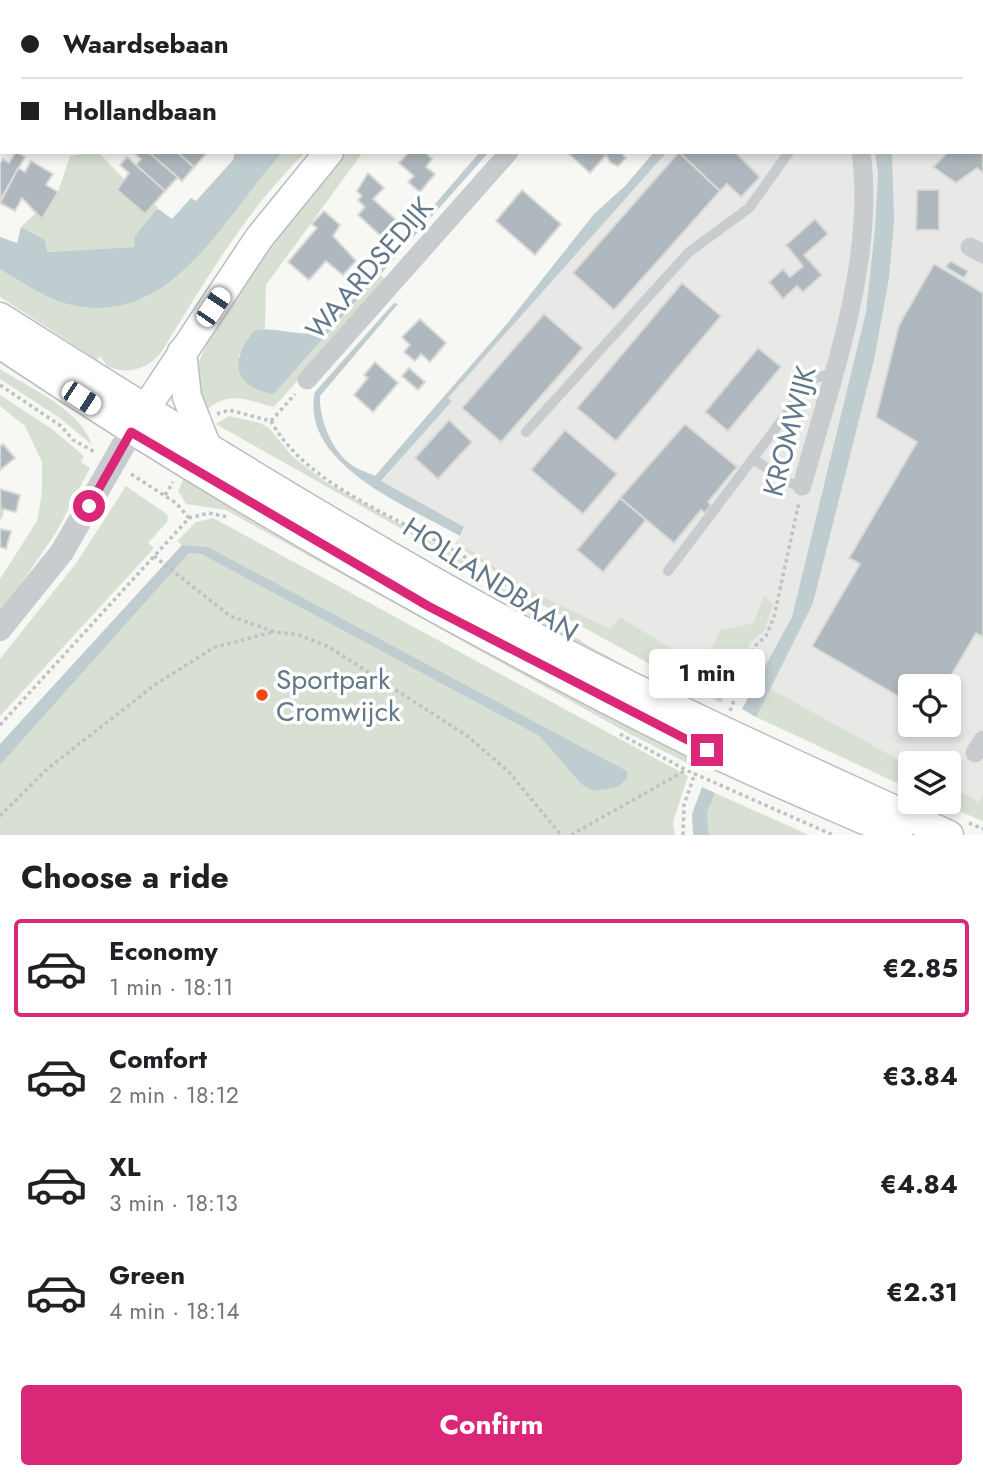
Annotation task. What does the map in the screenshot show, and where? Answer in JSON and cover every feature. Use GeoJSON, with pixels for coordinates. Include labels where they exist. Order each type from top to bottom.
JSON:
{"type":"FeatureCollection","features":[{"type":"Feature","properties":{"kind":"main road"},"geometry":{"type":"LineString","coordinates":[[138,420],[259,238],[327,154]]}},
{"type":"Feature","properties":{"kind":"main road","name":"HOLLANDBAAN"},"geometry":{"type":"LineString","coordinates":[[0,317],[138,420],[208,450],[505,621],[715,727],[949,835]]}},
{"type":"Feature","properties":{"kind":"main road","name":"HOLLANDBAAN"},"geometry":{"type":"LineString","coordinates":[[0,344],[138,420],[428,606],[701,762],[898,835]]}},
{"type":"Feature","properties":{"kind":"main road"},"geometry":{"type":"LineString","coordinates":[[182,352],[187,397],[208,450]]}},
{"type":"Feature","properties":{"kind":"street","name":"WAARDSEDIJK"},"geometry":{"type":"LineString","coordinates":[[307,380],[507,154]]}},
{"type":"Feature","properties":{"kind":"street","name":"KROMWIJK"},"geometry":{"type":"LineString","coordinates":[[802,486],[850,307],[862,229],[861,154]]}},
{"type":"Feature","properties":{"kind":"street"},"geometry":{"type":"LineString","coordinates":[[0,629],[62,552],[138,420]]}},
{"type":"Feature","properties":{"kind":"lane"},"geometry":{"type":"LineString","coordinates":[[526,432],[689,252],[749,208],[788,154]]}},
{"type":"Feature","properties":{"kind":"lane"},"geometry":{"type":"LineString","coordinates":[[668,571],[813,379],[833,373]]}},
{"type":"Feature","properties":{"kind":"lane"},"geometry":{"type":"LineString","coordinates":[[753,459],[790,483],[802,486]]}},
{"type":"Feature","properties":{"kind":"path","name":"WAARDSEDIJK"},"geometry":{"type":"LineString","coordinates":[[271,421],[307,380]]}},
{"type":"Feature","properties":{"kind":"path"},"geometry":{"type":"LineString","coordinates":[[0,385],[61,426],[73,440],[176,503],[189,518],[0,725]]}},
{"type":"Feature","properties":{"kind":"path","name":"HOLLANDBAAN"},"geometry":{"type":"LineString","coordinates":[[271,421],[288,446],[318,471],[344,489],[464,556],[551,618]]}},
{"type":"Feature","properties":{"kind":"path","name":"KROMWIJK"},"geometry":{"type":"LineString","coordinates":[[718,708],[729,713],[754,648],[766,636],[774,617],[802,486]]}},
{"type":"Feature","properties":{"kind":"path"},"geometry":{"type":"LineString","coordinates":[[155,557],[230,616],[275,632],[299,635],[329,648],[466,735],[509,772],[561,835]]}},
{"type":"Feature","properties":{"kind":"path"},"geometry":{"type":"LineString","coordinates":[[0,816],[47,769],[156,684],[215,647],[275,632]]}},
{"type":"Feature","properties":{"kind":"path"},"geometry":{"type":"LineString","coordinates":[[571,835],[701,762]]}},
{"type":"Feature","properties":{"kind":"path"},"geometry":{"type":"LineString","coordinates":[[683,835],[684,805],[701,762]]}},
{"type":"Feature","properties":{"kind":"path"},"geometry":{"type":"LineString","coordinates":[[701,762],[833,835]]}},
{"type":"Feature","properties":{"kind":"shaded area"},"geometry":{"type":"Polygon","coordinates":[[[100,154],[126,181],[118,190],[144,214],[154,204],[160,210],[156,211],[134,247],[46,252],[45,240],[21,227],[37,212],[42,218],[58,192],[70,156],[100,154]]]}},
{"type":"Feature","properties":{"kind":"shaded area"},"geometry":{"type":"Polygon","coordinates":[[[234,154],[281,154],[196,258],[171,281],[143,298],[112,307],[67,304],[47,296],[0,269],[0,237],[17,243],[21,227],[45,240],[47,252],[134,247],[135,236],[156,210],[172,219],[191,198],[196,201],[233,160],[234,154]]]}},
{"type":"Feature","properties":{"kind":"shaded area"},"geometry":{"type":"Polygon","coordinates":[[[281,154],[304,154],[284,174],[245,223],[160,354],[142,367],[121,370],[107,366],[100,356],[97,360],[0,297],[0,269],[57,299],[103,308],[145,298],[281,154]]]}},
{"type":"Feature","properties":{"kind":"shaded area"},"geometry":{"type":"Polygon","coordinates":[[[340,154],[362,154],[266,285],[265,329],[249,337],[238,357],[274,394],[381,275],[386,282],[274,407],[237,398],[220,401],[203,413],[197,366],[209,338],[273,242],[340,154]]]}},
{"type":"Feature","properties":{"kind":"shaded area"},"geometry":{"type":"Polygon","coordinates":[[[478,154],[487,154],[274,394],[250,386],[239,372],[241,353],[254,331],[309,334],[327,329],[478,154]]]}},
{"type":"Feature","properties":{"kind":"shaded area"},"geometry":{"type":"Polygon","coordinates":[[[652,154],[665,154],[448,398],[452,401],[381,481],[464,527],[460,536],[388,497],[341,462],[324,441],[315,418],[315,392],[394,303],[398,304],[320,396],[324,423],[337,450],[352,465],[375,476],[506,325],[594,214],[625,186],[652,154]]]}},
{"type":"Feature","properties":{"kind":"shaded area"},"geometry":{"type":"Polygon","coordinates":[[[665,154],[983,154],[983,809],[961,798],[961,751],[898,751],[898,768],[751,696],[620,617],[610,629],[527,589],[457,541],[464,528],[381,482],[451,402],[448,398],[665,154]]]}},
{"type":"Feature","properties":{"kind":"shaded area"},"geometry":{"type":"Polygon","coordinates":[[[875,154],[892,154],[894,221],[889,278],[874,360],[813,603],[756,717],[742,709],[792,617],[866,312],[878,174],[875,154]]]}},
{"type":"Feature","properties":{"kind":"shaded area"},"geometry":{"type":"Polygon","coordinates":[[[0,369],[66,410],[86,432],[92,445],[60,418],[0,379],[0,369]]]}},
{"type":"Feature","properties":{"kind":"shaded area"},"geometry":{"type":"Polygon","coordinates":[[[0,395],[52,429],[84,456],[81,462],[90,468],[57,531],[0,615],[0,579],[37,521],[42,493],[42,462],[25,426],[0,406],[0,395]]]}},
{"type":"Feature","properties":{"kind":"shaded area"},"geometry":{"type":"Polygon","coordinates":[[[229,416],[260,423],[269,428],[293,457],[326,482],[453,554],[587,645],[783,751],[543,626],[451,557],[216,424],[229,416]]]}},
{"type":"Feature","properties":{"kind":"shaded area"},"geometry":{"type":"Polygon","coordinates":[[[185,476],[542,678],[694,760],[691,765],[628,733],[226,510],[186,504],[178,491],[185,476]]]}},
{"type":"Feature","properties":{"kind":"shaded area"},"geometry":{"type":"Polygon","coordinates":[[[126,486],[168,515],[167,522],[148,543],[154,548],[0,716],[0,659],[77,562],[126,486]]]}},
{"type":"Feature","properties":{"kind":"shaded area","name":"Sportpark Cromwijck"},"geometry":{"type":"Polygon","coordinates":[[[213,518],[688,776],[673,822],[675,835],[0,835],[0,765],[188,553],[201,554],[539,736],[581,784],[627,779],[627,771],[208,547],[182,545],[177,541],[196,522],[213,518]]]}},
{"type":"Feature","properties":{"kind":"shaded area"},"geometry":{"type":"Polygon","coordinates":[[[457,541],[527,589],[610,629],[620,617],[701,666],[721,630],[754,623],[764,595],[773,605],[764,631],[750,642],[721,703],[541,604],[455,544],[457,541]]]}},
{"type":"Feature","properties":{"kind":"shaded area"},"geometry":{"type":"Polygon","coordinates":[[[182,545],[208,547],[627,771],[627,779],[618,787],[594,791],[581,784],[539,736],[201,554],[189,553],[0,765],[0,744],[182,545]]]}},
{"type":"Feature","properties":{"kind":"shaded area"},"geometry":{"type":"Polygon","coordinates":[[[769,688],[898,759],[898,783],[756,717],[769,688]]]}},
{"type":"Feature","properties":{"kind":"shaded area"},"geometry":{"type":"Polygon","coordinates":[[[702,787],[715,793],[707,812],[709,835],[693,835],[692,814],[702,787]]]}},
{"type":"Feature","properties":{"kind":"shaded area"},"geometry":{"type":"Polygon","coordinates":[[[961,792],[979,802],[983,795],[983,821],[961,812],[961,792]]]}},
{"type":"Feature","properties":{"kind":"shaded area"},"geometry":{"type":"Polygon","coordinates":[[[715,793],[809,835],[709,835],[707,812],[715,793]]]}},
{"type":"Feature","properties":{"kind":"building"},"geometry":{"type":"Polygon","coordinates":[[[15,154],[25,157],[0,200],[0,164],[3,159],[9,163],[15,154]]]}},
{"type":"Feature","properties":{"kind":"building"},"geometry":{"type":"Polygon","coordinates":[[[135,154],[151,154],[178,177],[165,191],[136,165],[141,159],[135,154]]]}},
{"type":"Feature","properties":{"kind":"building"},"geometry":{"type":"Polygon","coordinates":[[[179,154],[194,167],[182,181],[152,155],[179,154]]]}},
{"type":"Feature","properties":{"kind":"building"},"geometry":{"type":"Polygon","coordinates":[[[179,154],[206,154],[194,167],[179,154]]]}},
{"type":"Feature","properties":{"kind":"building"},"geometry":{"type":"Polygon","coordinates":[[[407,154],[427,154],[432,159],[426,167],[435,174],[420,192],[408,182],[414,176],[399,163],[407,154]]]}},
{"type":"Feature","properties":{"kind":"building"},"geometry":{"type":"Polygon","coordinates":[[[569,154],[622,154],[626,158],[618,166],[611,163],[606,155],[590,173],[569,154]]]}},
{"type":"Feature","properties":{"kind":"building"},"geometry":{"type":"Polygon","coordinates":[[[677,154],[681,154],[720,191],[614,310],[573,273],[677,154]]]}},
{"type":"Feature","properties":{"kind":"building"},"geometry":{"type":"Polygon","coordinates":[[[681,154],[737,154],[760,177],[741,197],[727,184],[720,191],[681,154]]]}},
{"type":"Feature","properties":{"kind":"building"},"geometry":{"type":"Polygon","coordinates":[[[946,154],[983,154],[983,173],[977,168],[956,183],[933,167],[946,154]]]}},
{"type":"Feature","properties":{"kind":"building"},"geometry":{"type":"Polygon","coordinates":[[[127,157],[165,191],[145,214],[117,190],[129,173],[120,165],[127,157]]]}},
{"type":"Feature","properties":{"kind":"building"},"geometry":{"type":"Polygon","coordinates":[[[31,161],[53,174],[46,185],[58,192],[42,219],[22,198],[15,211],[0,203],[18,168],[25,172],[31,161]]]}},
{"type":"Feature","properties":{"kind":"building"},"geometry":{"type":"Polygon","coordinates":[[[368,173],[384,188],[373,199],[396,220],[381,236],[358,215],[365,207],[358,200],[362,196],[357,191],[368,173]]]}},
{"type":"Feature","properties":{"kind":"building"},"geometry":{"type":"Polygon","coordinates":[[[522,190],[561,224],[535,255],[496,221],[522,190]]]}},
{"type":"Feature","properties":{"kind":"building"},"geometry":{"type":"Polygon","coordinates":[[[917,190],[939,190],[939,230],[916,230],[917,190]]]}},
{"type":"Feature","properties":{"kind":"building"},"geometry":{"type":"Polygon","coordinates":[[[324,211],[340,225],[333,236],[356,261],[343,275],[326,261],[309,280],[288,262],[317,228],[312,224],[324,211]]]}},
{"type":"Feature","properties":{"kind":"building"},"geometry":{"type":"Polygon","coordinates":[[[815,219],[828,234],[804,255],[822,275],[803,292],[797,286],[783,299],[769,282],[783,269],[790,277],[803,266],[786,245],[815,219]]]}},
{"type":"Feature","properties":{"kind":"building"},"geometry":{"type":"Polygon","coordinates":[[[950,261],[968,271],[964,278],[946,267],[950,261]]]}},
{"type":"Feature","properties":{"kind":"building"},"geometry":{"type":"Polygon","coordinates":[[[934,264],[983,293],[983,637],[976,633],[952,674],[898,674],[898,696],[812,646],[860,564],[849,558],[917,442],[876,417],[899,325],[934,264]]]}},
{"type":"Feature","properties":{"kind":"building"},"geometry":{"type":"Polygon","coordinates":[[[682,283],[721,316],[616,441],[577,408],[682,283]]]}},
{"type":"Feature","properties":{"kind":"building"},"geometry":{"type":"Polygon","coordinates":[[[544,314],[583,348],[501,442],[462,408],[544,314]]]}},
{"type":"Feature","properties":{"kind":"building"},"geometry":{"type":"Polygon","coordinates":[[[420,319],[446,343],[430,362],[421,354],[415,361],[404,352],[410,345],[402,337],[420,319]]]}},
{"type":"Feature","properties":{"kind":"building"},"geometry":{"type":"Polygon","coordinates":[[[758,348],[781,367],[728,431],[705,412],[758,348]]]}},
{"type":"Feature","properties":{"kind":"building"},"geometry":{"type":"Polygon","coordinates":[[[375,362],[398,383],[373,412],[354,395],[368,378],[364,375],[375,362]]]}},
{"type":"Feature","properties":{"kind":"building"},"geometry":{"type":"Polygon","coordinates":[[[409,368],[425,382],[418,390],[402,376],[409,368]]]}},
{"type":"Feature","properties":{"kind":"building"},"geometry":{"type":"Polygon","coordinates":[[[449,420],[472,442],[438,479],[415,458],[449,420]]]}},
{"type":"Feature","properties":{"kind":"building"},"geometry":{"type":"Polygon","coordinates":[[[685,424],[737,467],[708,502],[711,505],[705,513],[701,510],[674,543],[620,498],[685,424]]]}},
{"type":"Feature","properties":{"kind":"building"},"geometry":{"type":"Polygon","coordinates":[[[565,430],[617,474],[583,514],[531,470],[565,430]]]}},
{"type":"Feature","properties":{"kind":"building"},"geometry":{"type":"Polygon","coordinates":[[[3,444],[15,458],[0,470],[0,447],[3,444]]]}},
{"type":"Feature","properties":{"kind":"building"},"geometry":{"type":"Polygon","coordinates":[[[0,489],[20,495],[16,512],[3,509],[1,519],[0,489]]]}},
{"type":"Feature","properties":{"kind":"building"},"geometry":{"type":"Polygon","coordinates":[[[620,498],[646,520],[603,572],[577,550],[620,498]]]}},
{"type":"Feature","properties":{"kind":"building"},"geometry":{"type":"Polygon","coordinates":[[[0,529],[11,531],[6,549],[0,547],[0,529]]]}},
{"type":"Feature","properties":{"kind":"place","name":"Sportpark Cromwijck"},"geometry":{"type":"Point","coordinates":[262,695]}},
{"type":"Feature","properties":{"kind":"route"},"geometry":{"type":"LineString","coordinates":[[89,506],[131,432],[428,606],[707,750]]}}]}
